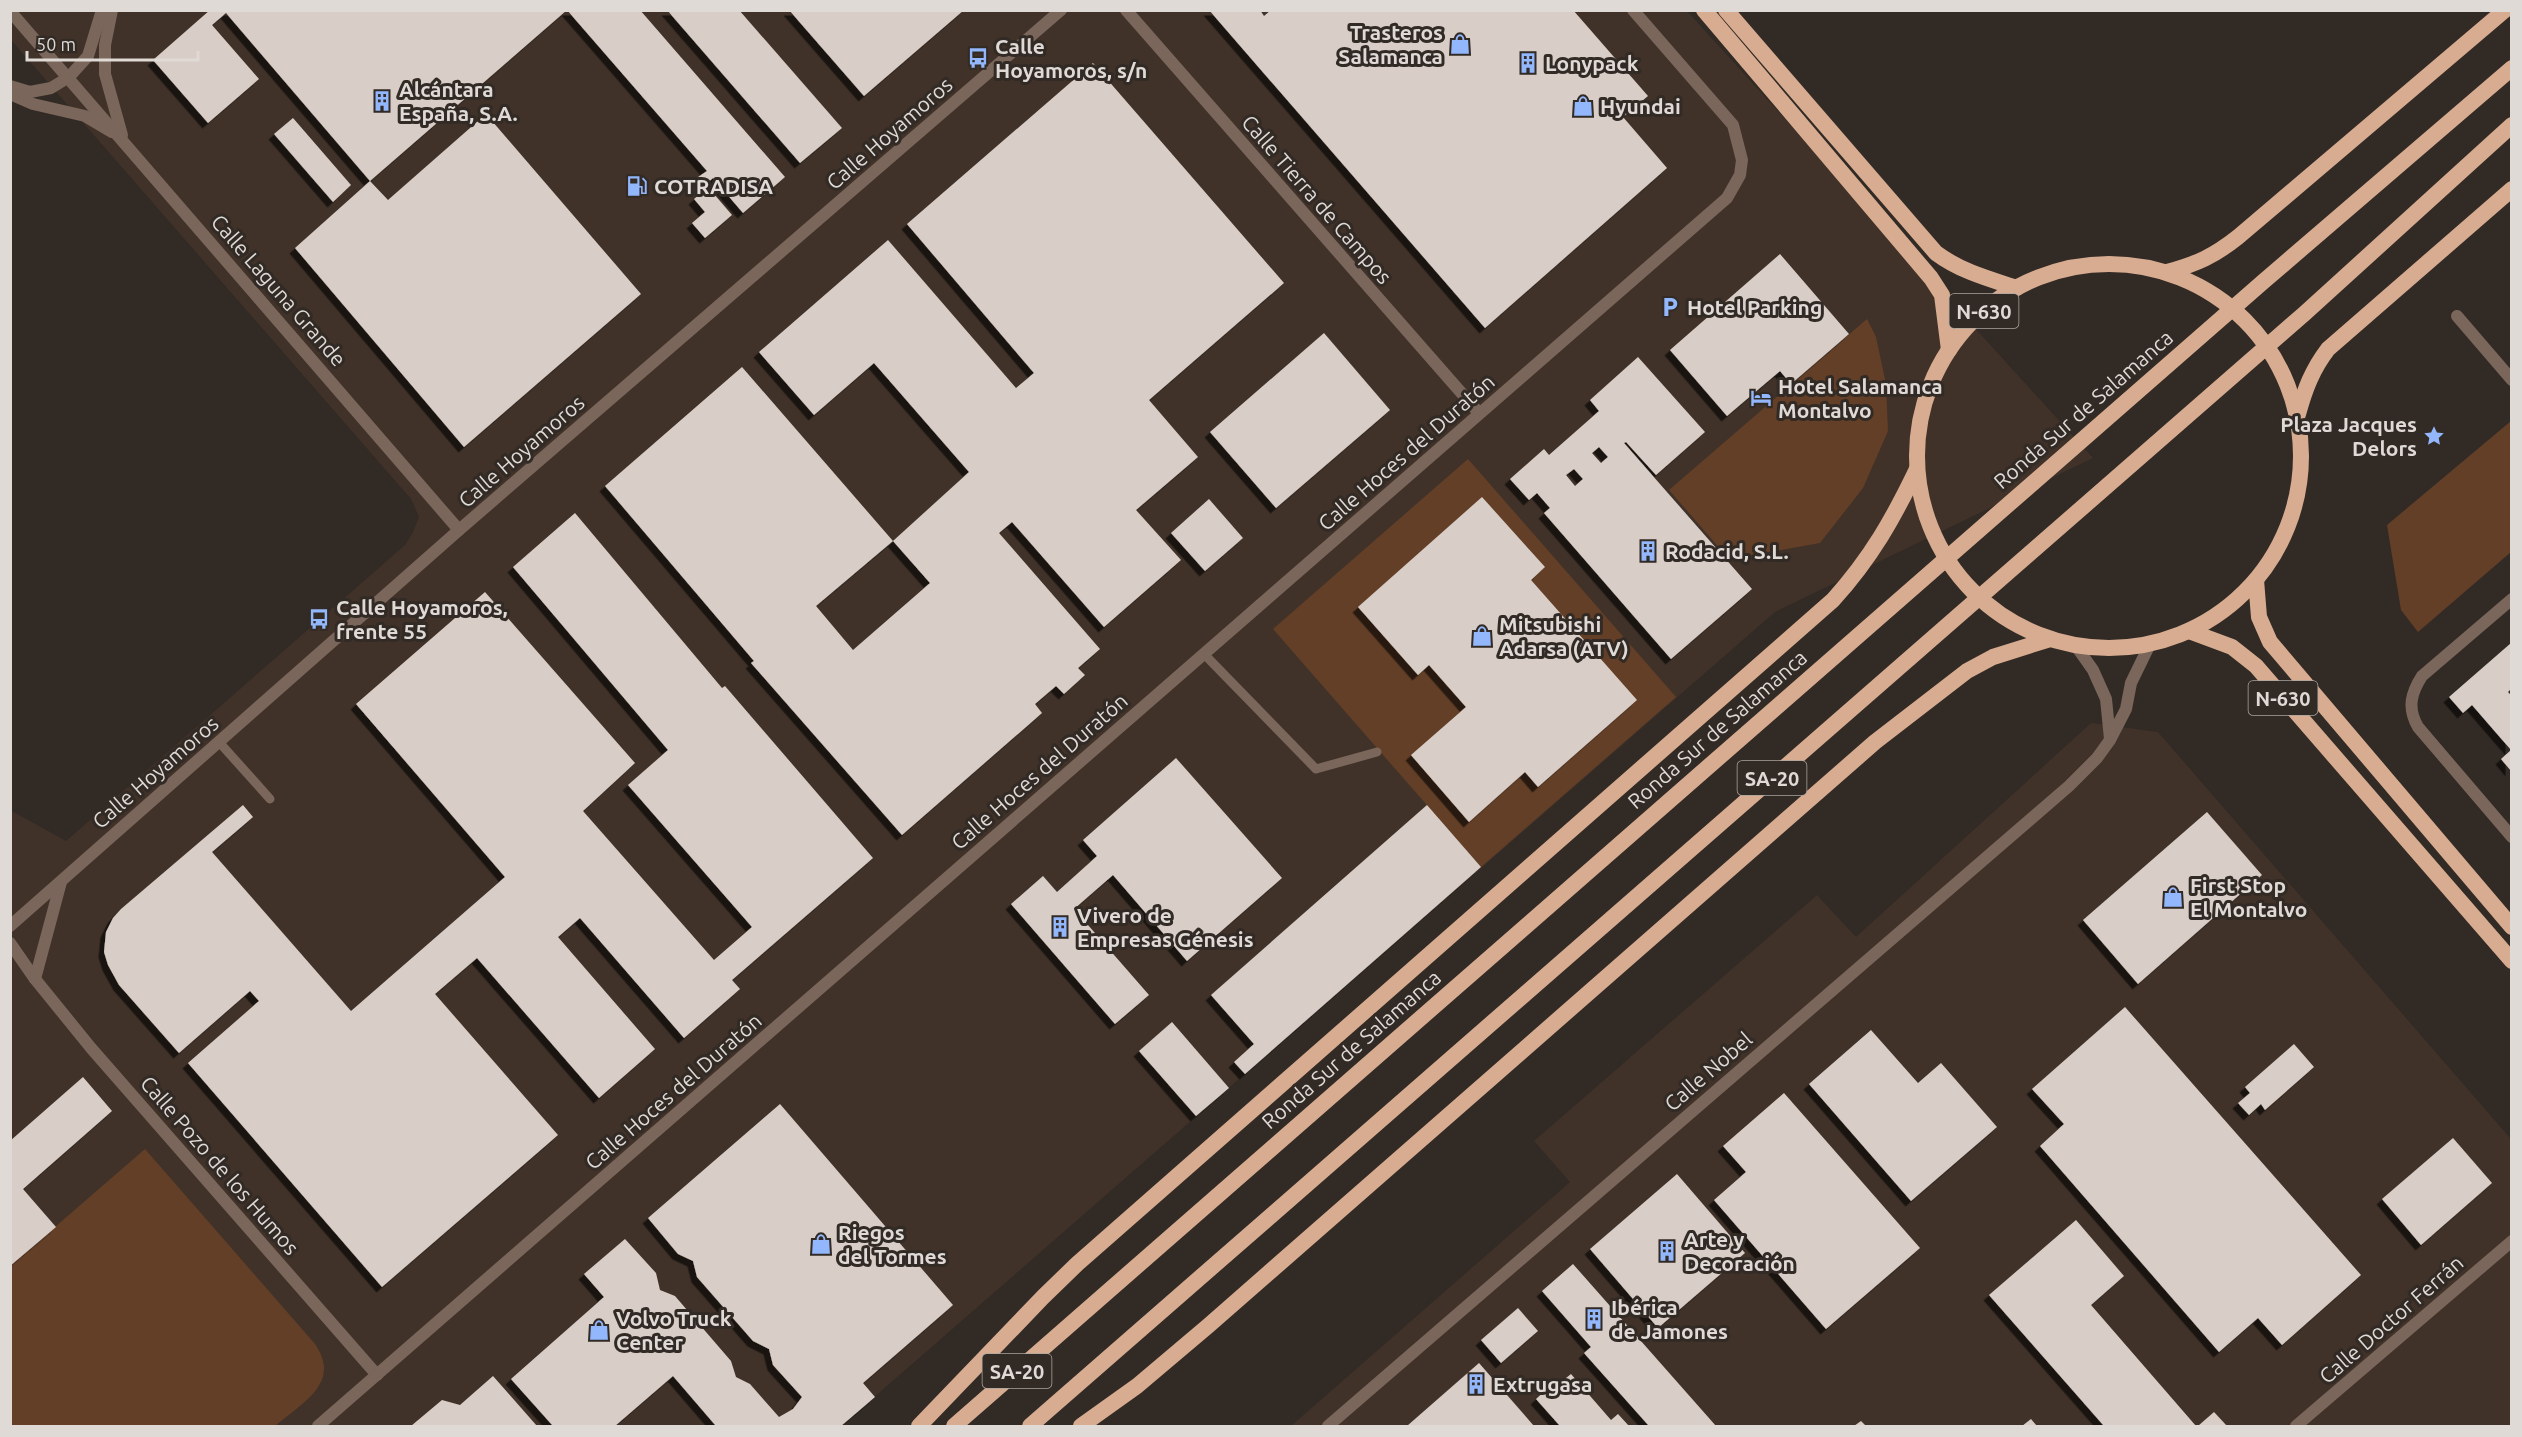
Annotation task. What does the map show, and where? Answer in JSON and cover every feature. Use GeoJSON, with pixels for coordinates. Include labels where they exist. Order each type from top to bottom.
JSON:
{"type":"FeatureCollection","features":[{"type":"Feature","properties":{"kind":"highway","name":"N-630"},"geometry":{"type":"LineString","coordinates":[[1704,10],[1931,278],[1942,295],[1949,350]]}},
{"type":"Feature","properties":{"kind":"highway","name":"N-630"},"geometry":{"type":"LineString","coordinates":[[1726,10],[1936,253],[1948,262],[1979,276],[2017,288]]}},
{"type":"Feature","properties":{"kind":"highway"},"geometry":{"type":"LineString","coordinates":[[2167,272],[2197,264],[2231,243],[2505,10]]}},
{"type":"Feature","properties":{"kind":"highway","name":"Ronda Sur de Salamanca"},"geometry":{"type":"LineString","coordinates":[[954,1426],[2511,68]]}},
{"type":"Feature","properties":{"kind":"highway","name":"SA-20"},"geometry":{"type":"LineString","coordinates":[[1030,1426],[2304,314],[2511,125]]}},
{"type":"Feature","properties":{"kind":"highway"},"geometry":{"type":"LineString","coordinates":[[2297,415],[2307,381],[2316,364],[2328,349],[2511,189]]}},
{"type":"Feature","properties":{"kind":"highway","name":"N-630"},"geometry":{"type":"LineString","coordinates":[[2093,264],[2130,265],[2167,272],[2210,292],[2248,322],[2268,346],[2289,387],[2297,415],[2300,486],[2291,520],[2273,558],[2236,601],[2213,618],[2189,631],[2150,644],[2108,649],[2076,646],[2050,639],[2009,621],[1983,602],[1950,566],[1932,531],[1923,505],[1917,469],[1920,419],[1934,378],[1949,350],[1970,324],[1992,304],[2017,288],[2049,274],[2093,264]]}},
{"type":"Feature","properties":{"kind":"highway"},"geometry":{"type":"LineString","coordinates":[[919,1426],[1077,1264],[1833,600],[1857,574],[1892,522],[1917,469]]}},
{"type":"Feature","properties":{"kind":"highway","name":"N-630"},"geometry":{"type":"LineString","coordinates":[[2256,580],[2259,616],[2270,642],[2511,927]]}},
{"type":"Feature","properties":{"kind":"highway","name":"N-630"},"geometry":{"type":"LineString","coordinates":[[2189,631],[2232,647],[2256,666],[2511,961]]}},
{"type":"Feature","properties":{"kind":"highway"},"geometry":{"type":"LineString","coordinates":[[1081,1426],[1137,1386],[1216,1319],[1875,742],[1967,671],[1993,657],[2050,639]]}},
{"type":"Feature","properties":{"kind":"street"},"geometry":{"type":"LineString","coordinates":[[10,86],[30,92],[51,88],[69,77],[88,56],[102,10]]}},
{"type":"Feature","properties":{"kind":"street"},"geometry":{"type":"LineString","coordinates":[[112,10],[105,45],[105,74],[123,139]]}},
{"type":"Feature","properties":{"kind":"street","name":"Calle Hoyamoros"},"geometry":{"type":"LineString","coordinates":[[10,926],[459,530],[1060,10]]}},
{"type":"Feature","properties":{"kind":"street","name":"Calle Tierra de Campos"},"geometry":{"type":"LineString","coordinates":[[1126,10],[1479,413]]}},
{"type":"Feature","properties":{"kind":"street","name":"Calle Hoces del Duratón"},"geometry":{"type":"LineString","coordinates":[[318,1426],[1479,413],[1558,347],[1726,198],[1740,175],[1742,160],[1733,125],[1633,10]]}},
{"type":"Feature","properties":{"kind":"street","name":"Calle Laguna Grande"},"geometry":{"type":"LineString","coordinates":[[10,11],[459,530]]}},
{"type":"Feature","properties":{"kind":"street"},"geometry":{"type":"LineString","coordinates":[[10,94],[33,104],[85,116],[123,139]]}},
{"type":"Feature","properties":{"kind":"street"},"geometry":{"type":"LineString","coordinates":[[2457,316],[2511,380]]}},
{"type":"Feature","properties":{"kind":"street"},"geometry":{"type":"LineString","coordinates":[[2511,599],[2422,676],[2413,689],[2411,704],[2411,715],[2418,727],[2511,837]]}},
{"type":"Feature","properties":{"kind":"street","name":"Calle Nobel"},"geometry":{"type":"LineString","coordinates":[[1328,1426],[2060,793],[2097,758],[2110,740],[2126,709],[2131,683],[2150,644]]}},
{"type":"Feature","properties":{"kind":"street"},"geometry":{"type":"LineString","coordinates":[[2076,646],[2093,670],[2106,699],[2110,740]]}},
{"type":"Feature","properties":{"kind":"street"},"geometry":{"type":"LineString","coordinates":[[35,979],[62,881]]}},
{"type":"Feature","properties":{"kind":"street","name":"Calle Pozo de los Humos"},"geometry":{"type":"LineString","coordinates":[[10,943],[35,979],[91,1048],[377,1375]]}},
{"type":"Feature","properties":{"kind":"street","name":"Calle Doctor Ferrán"},"geometry":{"type":"LineString","coordinates":[[2296,1426],[2511,1241]]}},
{"type":"Feature","properties":{"kind":"lane"},"geometry":{"type":"LineString","coordinates":[[1204,654],[1316,769],[1377,752]]}},
{"type":"Feature","properties":{"kind":"lane"},"geometry":{"type":"LineString","coordinates":[[219,742],[270,799]]}},
{"type":"Feature","properties":{"kind":"shaded area"},"geometry":{"type":"Polygon","coordinates":[[[11,11],[1687,11],[2093,458],[1775,612],[841,1426],[11,1426],[10,810],[66,841],[405,545],[419,517],[411,499],[11,40],[11,11]]]}},
{"type":"Feature","properties":{"kind":"shaded area"},"geometry":{"type":"Polygon","coordinates":[[[1867,319],[1876,337],[1886,384],[1888,431],[1863,488],[1820,543],[1729,559],[1669,490],[1867,319]]]}},
{"type":"Feature","properties":{"kind":"shaded area"},"geometry":{"type":"Polygon","coordinates":[[[2511,421],[2511,552],[2418,632],[2401,610],[2387,525],[2511,421]]]}},
{"type":"Feature","properties":{"kind":"shaded area"},"geometry":{"type":"Polygon","coordinates":[[[1468,459],[1676,697],[1481,867],[1273,629],[1468,459]]]}},
{"type":"Feature","properties":{"kind":"shaded area"},"geometry":{"type":"Polygon","coordinates":[[[2091,723],[2158,732],[2511,1139],[2511,1426],[1291,1426],[1570,1182],[1534,1141],[1817,895],[1856,937],[2091,723]]]}},
{"type":"Feature","properties":{"kind":"shaded area"},"geometry":{"type":"Polygon","coordinates":[[[145,1149],[315,1344],[322,1358],[324,1370],[321,1381],[307,1400],[275,1426],[11,1426],[10,1266],[145,1149]]]}},
{"type":"Feature","properties":{"kind":"building","name":"Alcántara España, S.A."},"geometry":{"type":"Polygon","coordinates":[[[210,10],[567,10],[370,181],[226,13],[212,25],[259,79],[208,123],[153,60],[210,10]]]}},
{"type":"Feature","properties":{"kind":"building"},"geometry":{"type":"Polygon","coordinates":[[[567,10],[640,10],[785,177],[743,213],[713,178],[705,185],[698,177],[707,171],[567,10]]]}},
{"type":"Feature","properties":{"kind":"building"},"geometry":{"type":"Polygon","coordinates":[[[667,10],[739,10],[842,128],[800,163],[667,10]]]}},
{"type":"Feature","properties":{"kind":"building"},"geometry":{"type":"Polygon","coordinates":[[[789,10],[964,10],[864,96],[789,10]]]}},
{"type":"Feature","properties":{"kind":"building"},"geometry":{"type":"Polygon","coordinates":[[[1209,10],[1260,10],[1264,16],[1271,10],[1573,10],[1648,96],[1623,117],[1667,168],[1485,328],[1209,10]]]}},
{"type":"Feature","properties":{"kind":"building"},"geometry":{"type":"Polygon","coordinates":[[[1093,63],[1284,283],[1149,400],[1198,457],[1136,510],[1181,560],[1104,627],[1012,522],[999,533],[1100,649],[1078,668],[1085,675],[1064,694],[1056,686],[1035,704],[1042,713],[902,835],[751,663],[754,661],[605,486],[742,367],[893,541],[969,472],[874,363],[814,415],[759,352],[888,240],[1016,388],[1034,373],[907,224],[1093,63]],[[893,541],[816,606],[853,650],[930,583],[893,541]]]}},
{"type":"Feature","properties":{"kind":"building"},"geometry":{"type":"Polygon","coordinates":[[[486,114],[641,294],[464,447],[295,248],[370,181],[388,200],[486,114]]]}},
{"type":"Feature","properties":{"kind":"building"},"geometry":{"type":"Polygon","coordinates":[[[293,118],[351,185],[333,202],[274,134],[293,118]]]}},
{"type":"Feature","properties":{"kind":"building"},"geometry":{"type":"Polygon","coordinates":[[[708,187],[732,215],[705,238],[692,223],[705,212],[694,199],[708,187]]]}},
{"type":"Feature","properties":{"kind":"building","name":"Hotel Salamanca Montalvo"},"geometry":{"type":"Polygon","coordinates":[[[1780,254],[1849,334],[1791,384],[1780,371],[1727,416],[1670,350],[1780,254]]]}},
{"type":"Feature","properties":{"kind":"building"},"geometry":{"type":"Polygon","coordinates":[[[1324,333],[1390,410],[1276,508],[1210,432],[1324,333]]]}},
{"type":"Feature","properties":{"kind":"building","name":"Rodacid, S.L."},"geometry":{"type":"Polygon","coordinates":[[[1638,357],[1705,432],[1656,475],[1626,442],[1624,443],[1752,589],[1671,659],[1544,513],[1550,508],[1537,493],[1529,500],[1510,479],[1544,449],[1549,455],[1599,411],[1590,400],[1638,357]],[[1599,447],[1592,453],[1601,463],[1608,457],[1599,447]],[[1574,469],[1566,475],[1575,486],[1583,479],[1574,469]]]}},
{"type":"Feature","properties":{"kind":"building","name":"Mitsubishi Adarsa (ATV)"},"geometry":{"type":"Polygon","coordinates":[[[1482,497],[1545,567],[1531,580],[1637,700],[1538,787],[1525,772],[1469,822],[1411,755],[1466,707],[1429,665],[1418,675],[1358,607],[1482,497]]]}},
{"type":"Feature","properties":{"kind":"building"},"geometry":{"type":"Polygon","coordinates":[[[1209,499],[1243,538],[1205,571],[1171,533],[1209,499]]]}},
{"type":"Feature","properties":{"kind":"building"},"geometry":{"type":"Polygon","coordinates":[[[575,513],[722,688],[725,686],[873,858],[732,980],[740,989],[684,1038],[580,918],[558,937],[655,1049],[599,1098],[477,958],[435,994],[558,1135],[382,1287],[188,1063],[259,1001],[250,991],[179,1053],[119,985],[104,952],[106,932],[121,909],[243,805],[253,817],[212,852],[351,1011],[505,877],[356,704],[485,592],[635,763],[583,811],[714,960],[752,927],[628,785],[668,750],[513,567],[575,513]]]}},
{"type":"Feature","properties":{"kind":"building"},"geometry":{"type":"Polygon","coordinates":[[[2511,643],[2511,689],[2508,692],[2511,695],[2511,750],[2472,705],[2463,713],[2449,697],[2511,643]]]}},
{"type":"Feature","properties":{"kind":"building"},"geometry":{"type":"Polygon","coordinates":[[[2511,750],[2511,771],[2501,759],[2511,750]]]}},
{"type":"Feature","properties":{"kind":"building"},"geometry":{"type":"Polygon","coordinates":[[[1176,758],[1282,878],[1187,961],[1113,875],[1074,909],[1149,995],[1115,1024],[1011,904],[1043,876],[1057,892],[1097,856],[1083,840],[1176,758]]]}},
{"type":"Feature","properties":{"kind":"building"},"geometry":{"type":"Polygon","coordinates":[[[1427,805],[1481,867],[1245,1074],[1234,1062],[1254,1044],[1211,995],[1427,805]]]}},
{"type":"Feature","properties":{"kind":"building","name":"First Stop El Montalvo"},"geometry":{"type":"Polygon","coordinates":[[[2207,812],[2262,875],[2138,984],[2083,920],[2207,812]]]}},
{"type":"Feature","properties":{"kind":"building"},"geometry":{"type":"Polygon","coordinates":[[[2125,1007],[2361,1275],[2282,1345],[2258,1318],[2219,1352],[2040,1146],[2064,1124],[2032,1089],[2125,1007]]]}},
{"type":"Feature","properties":{"kind":"building"},"geometry":{"type":"Polygon","coordinates":[[[1172,1022],[1229,1088],[1196,1116],[1139,1051],[1172,1022]]]}},
{"type":"Feature","properties":{"kind":"building"},"geometry":{"type":"Polygon","coordinates":[[[1871,1030],[1918,1083],[1941,1063],[1997,1127],[1911,1201],[1809,1084],[1871,1030]]]}},
{"type":"Feature","properties":{"kind":"building"},"geometry":{"type":"Polygon","coordinates":[[[2294,1044],[2314,1067],[2265,1110],[2261,1104],[2249,1115],[2238,1103],[2250,1093],[2245,1087],[2294,1044]]]}},
{"type":"Feature","properties":{"kind":"building"},"geometry":{"type":"Polygon","coordinates":[[[83,1077],[112,1111],[23,1189],[56,1227],[10,1266],[10,1141],[83,1077]]]}},
{"type":"Feature","properties":{"kind":"building"},"geometry":{"type":"Polygon","coordinates":[[[1784,1093],[1920,1248],[1826,1329],[1714,1200],[1746,1172],[1723,1146],[1784,1093]]]}},
{"type":"Feature","properties":{"kind":"building"},"geometry":{"type":"Polygon","coordinates":[[[780,1104],[953,1305],[863,1383],[875,1397],[841,1426],[716,1426],[673,1376],[615,1426],[553,1426],[511,1379],[604,1297],[584,1274],[625,1239],[656,1273],[660,1290],[675,1296],[731,1361],[736,1377],[750,1384],[779,1417],[793,1409],[802,1397],[773,1365],[769,1349],[753,1341],[697,1277],[693,1261],[678,1254],[648,1218],[780,1104]]]}},
{"type":"Feature","properties":{"kind":"building"},"geometry":{"type":"Polygon","coordinates":[[[2453,1138],[2492,1183],[2421,1245],[2382,1199],[2453,1138]]]}},
{"type":"Feature","properties":{"kind":"building","name":"Arte y Decoración"},"geometry":{"type":"Polygon","coordinates":[[[1677,1174],[1745,1253],[1658,1328],[1590,1249],[1677,1174]]]}},
{"type":"Feature","properties":{"kind":"building"},"geometry":{"type":"Polygon","coordinates":[[[2076,1220],[2124,1276],[2091,1305],[2196,1426],[2104,1426],[1989,1295],[2076,1220]]]}},
{"type":"Feature","properties":{"kind":"building","name":"Ibérica de Jamones"},"geometry":{"type":"Polygon","coordinates":[[[1573,1264],[1716,1426],[1649,1426],[1584,1353],[1591,1347],[1542,1291],[1573,1264]]]}},
{"type":"Feature","properties":{"kind":"building"},"geometry":{"type":"Polygon","coordinates":[[[1518,1308],[1538,1331],[1501,1363],[1481,1340],[1518,1308]]]}},
{"type":"Feature","properties":{"kind":"building","name":"Extrugasa"},"geometry":{"type":"Polygon","coordinates":[[[1479,1363],[1534,1426],[1407,1426],[1479,1363]]]}},
{"type":"Feature","properties":{"kind":"building"},"geometry":{"type":"Polygon","coordinates":[[[1571,1374],[1611,1420],[1618,1414],[1629,1426],[1560,1426],[1536,1399],[1558,1379],[1561,1382],[1571,1374]]]}},
{"type":"Feature","properties":{"kind":"building"},"geometry":{"type":"Polygon","coordinates":[[[493,1376],[537,1426],[411,1426],[442,1400],[460,1405],[493,1376]]]}},
{"type":"Feature","properties":{"kind":"building"},"geometry":{"type":"Polygon","coordinates":[[[2214,1412],[2227,1426],[2198,1426],[2214,1412]]]}},
{"type":"Feature","properties":{"kind":"building"},"geometry":{"type":"Polygon","coordinates":[[[2031,1419],[2037,1426],[2022,1426],[2031,1419]]]}},
{"type":"Feature","properties":{"kind":"building"},"geometry":{"type":"Polygon","coordinates":[[[1861,1421],[1866,1426],[1854,1426],[1861,1421]]]}},
{"type":"Feature","properties":{"kind":"place","name":"Trasteros Salamanca"},"geometry":{"type":"Point","coordinates":[1460,44]}},
{"type":"Feature","properties":{"kind":"place","name":"Calle Hoyamoros, s/n"},"geometry":{"type":"Point","coordinates":[978,58]}},
{"type":"Feature","properties":{"kind":"place","name":"Lonypack"},"geometry":{"type":"Point","coordinates":[1528,63]}},
{"type":"Feature","properties":{"kind":"place","name":"Alcántara España, S.A."},"geometry":{"type":"Point","coordinates":[382,101]}},
{"type":"Feature","properties":{"kind":"place","name":"Hyundai"},"geometry":{"type":"Point","coordinates":[1583,106]}},
{"type":"Feature","properties":{"kind":"place","name":"COTRADISA"},"geometry":{"type":"Point","coordinates":[637,186]}},
{"type":"Feature","properties":{"kind":"place","name":"Hotel Parking"},"geometry":{"type":"Point","coordinates":[1670,307]}},
{"type":"Feature","properties":{"kind":"place","name":"Hotel Salamanca Montalvo"},"geometry":{"type":"Point","coordinates":[1761,398]}},
{"type":"Feature","properties":{"kind":"place","name":"Plaza Jacques Delors"},"geometry":{"type":"Point","coordinates":[2434,436]}},
{"type":"Feature","properties":{"kind":"place","name":"Rodacid, S.L."},"geometry":{"type":"Point","coordinates":[1648,551]}},
{"type":"Feature","properties":{"kind":"place","name":"Calle Hoyamoros, frente 55"},"geometry":{"type":"Point","coordinates":[319,619]}},
{"type":"Feature","properties":{"kind":"place","name":"Mitsubishi Adarsa (ATV)"},"geometry":{"type":"Point","coordinates":[1482,636]}},
{"type":"Feature","properties":{"kind":"place","name":"First Stop El Montalvo"},"geometry":{"type":"Point","coordinates":[2173,897]}},
{"type":"Feature","properties":{"kind":"place","name":"Vivero de Empresas Génesis"},"geometry":{"type":"Point","coordinates":[1060,927]}},
{"type":"Feature","properties":{"kind":"place","name":"Riegos del Tormes"},"geometry":{"type":"Point","coordinates":[821,1244]}},
{"type":"Feature","properties":{"kind":"place","name":"Arte y Decoración"},"geometry":{"type":"Point","coordinates":[1667,1251]}},
{"type":"Feature","properties":{"kind":"place","name":"Ibérica de Jamones"},"geometry":{"type":"Point","coordinates":[1594,1319]}},
{"type":"Feature","properties":{"kind":"place","name":"Volvo Truck Center"},"geometry":{"type":"Point","coordinates":[599,1330]}},
{"type":"Feature","properties":{"kind":"place","name":"Extrugasa"},"geometry":{"type":"Point","coordinates":[1476,1384]}}]}
